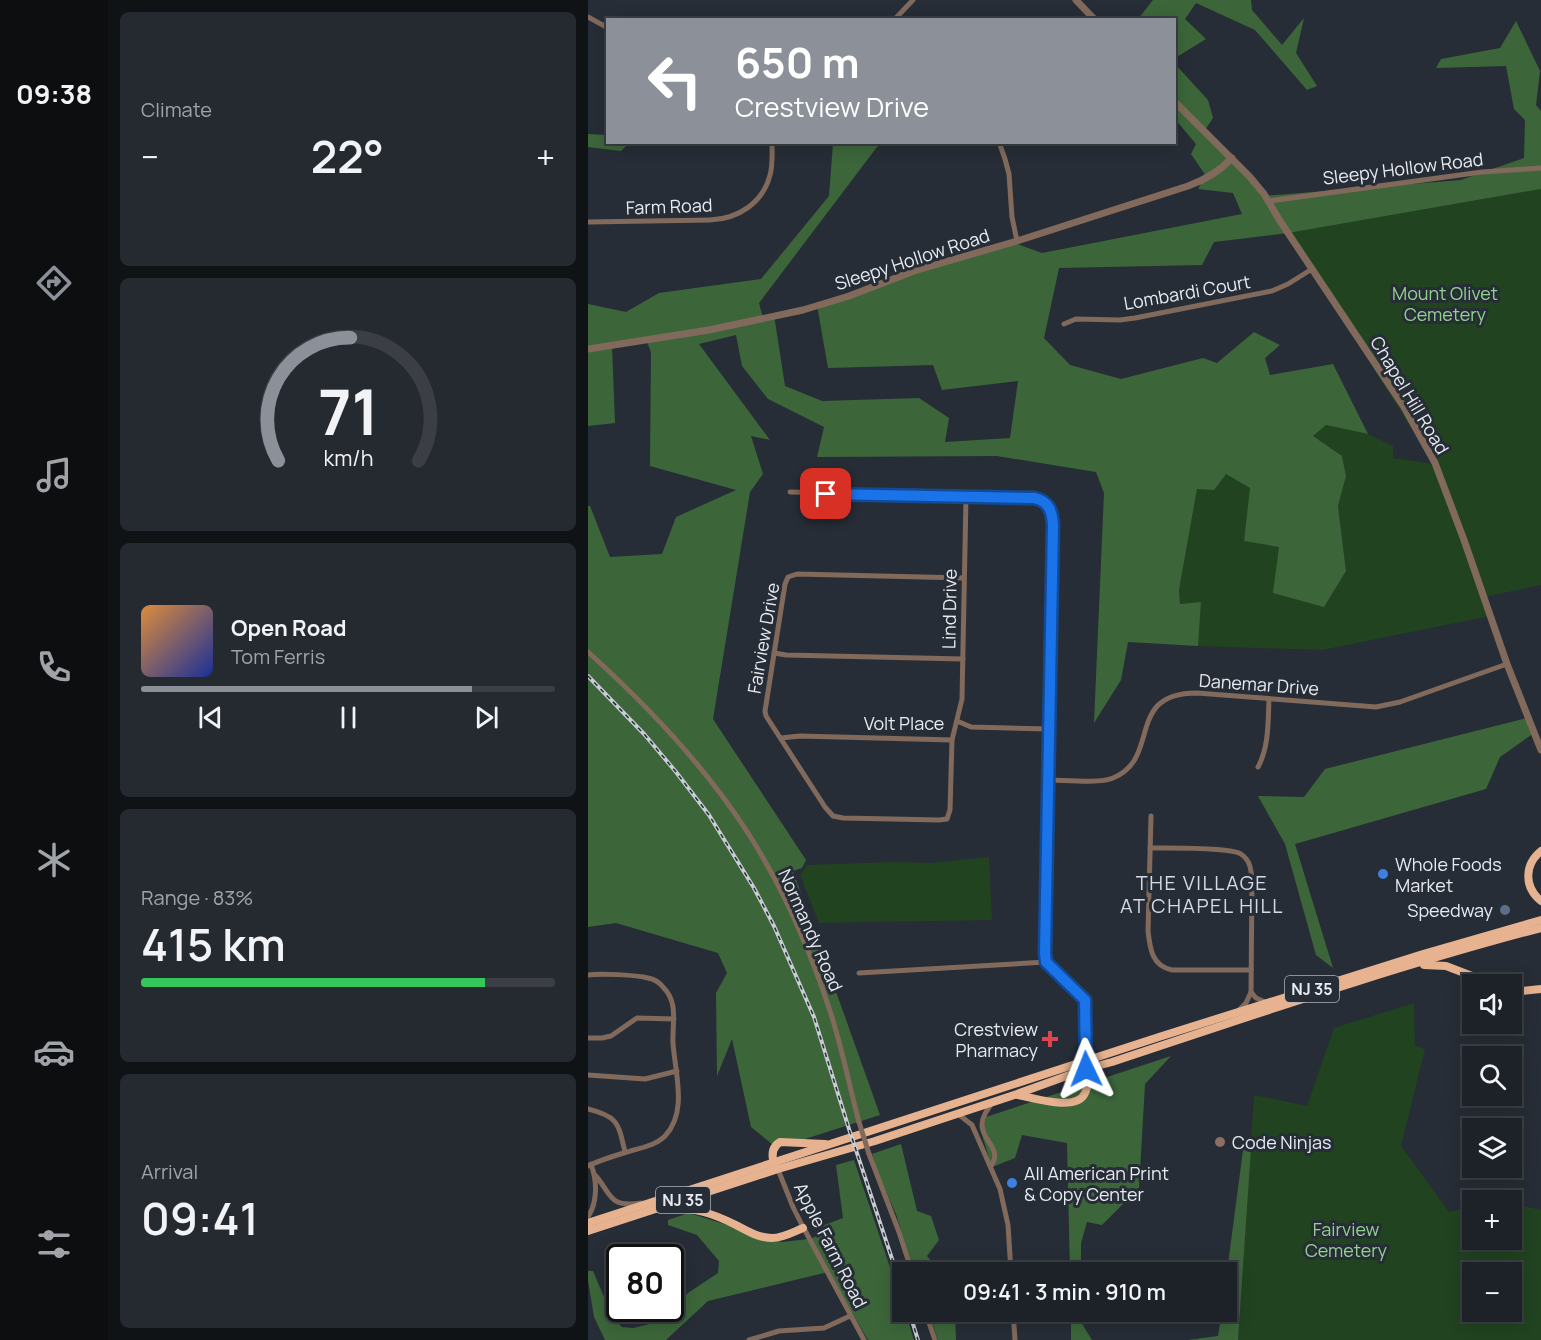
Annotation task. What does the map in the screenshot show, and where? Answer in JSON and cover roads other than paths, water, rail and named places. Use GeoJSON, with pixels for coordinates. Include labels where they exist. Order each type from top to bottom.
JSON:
{"type":"FeatureCollection","features":[{"type":"Feature","properties":{"kind":"highway"},"geometry":{"type":"LineString","coordinates":[[1541,851],[1535,856],[1530,866],[1528,879],[1533,893],[1541,901]]}},
{"type":"Feature","properties":{"kind":"highway","name":"NJ 35"},"geometry":{"type":"LineString","coordinates":[[588,1231],[837,1143],[1086,1065],[1236,1013],[1433,950],[1541,920]]}},
{"type":"Feature","properties":{"kind":"highway","name":"NJ 35"},"geometry":{"type":"LineString","coordinates":[[588,1223],[776,1166],[837,1153],[992,1103],[1086,1065],[1112,1062],[1402,968],[1541,928]]}},
{"type":"Feature","properties":{"kind":"highway"},"geometry":{"type":"LineString","coordinates":[[1402,968],[1446,966],[1467,974]]}},
{"type":"Feature","properties":{"kind":"highway"},"geometry":{"type":"LineString","coordinates":[[1522,991],[1541,989]]}},
{"type":"Feature","properties":{"kind":"highway"},"geometry":{"type":"LineString","coordinates":[[1017,1094],[1062,1102],[1077,1102],[1087,1089],[1086,1065]]}},
{"type":"Feature","properties":{"kind":"highway"},"geometry":{"type":"LineString","coordinates":[[776,1166],[772,1152],[780,1142],[837,1143]]}},
{"type":"Feature","properties":{"kind":"highway"},"geometry":{"type":"LineString","coordinates":[[649,1211],[673,1208],[695,1209],[767,1238],[779,1237],[803,1228]]}},
{"type":"Feature","properties":{"kind":"street"},"geometry":{"type":"LineString","coordinates":[[896,18],[913,0]]}},
{"type":"Feature","properties":{"kind":"street"},"geometry":{"type":"LineString","coordinates":[[1076,0],[1093,18]]}},
{"type":"Feature","properties":{"kind":"street"},"geometry":{"type":"LineString","coordinates":[[588,17],[606,27]]}},
{"type":"Feature","properties":{"kind":"street","name":"Chapel Hill Road"},"geometry":{"type":"LineString","coordinates":[[1176,103],[1232,158],[1269,201],[1311,269],[1404,407],[1435,463],[1507,664],[1541,750]]}},
{"type":"Feature","properties":{"kind":"street","name":"Farm Road"},"geometry":{"type":"LineString","coordinates":[[588,222],[720,220],[737,215],[756,201],[763,192],[771,169],[772,144]]}},
{"type":"Feature","properties":{"kind":"street"},"geometry":{"type":"LineString","coordinates":[[1000,144],[1009,174],[1012,217],[1017,241]]}},
{"type":"Feature","properties":{"kind":"street","name":"Sleepy Hollow Road"},"geometry":{"type":"LineString","coordinates":[[588,349],[709,330],[840,299],[914,271],[1017,241],[1201,181],[1220,170],[1232,158]]}},
{"type":"Feature","properties":{"kind":"street","name":"Sleepy Hollow Road"},"geometry":{"type":"LineString","coordinates":[[1269,201],[1482,172],[1541,168]]}},
{"type":"Feature","properties":{"kind":"street","name":"Lombardi Court"},"geometry":{"type":"LineString","coordinates":[[1064,324],[1076,319],[1135,318],[1256,295],[1288,284],[1311,269]]}},
{"type":"Feature","properties":{"kind":"street"},"geometry":{"type":"LineString","coordinates":[[790,492],[1039,499],[1052,511],[1045,953],[1046,962],[1085,1000],[1086,1065]]}},
{"type":"Feature","properties":{"kind":"street","name":"Lind Drive"},"geometry":{"type":"LineString","coordinates":[[957,721],[962,699],[966,497]]}},
{"type":"Feature","properties":{"kind":"street","name":"Fairview Drive"},"geometry":{"type":"LineString","coordinates":[[952,740],[950,810],[947,819],[843,818],[833,816],[825,807],[769,722],[765,711],[788,577],[797,574],[964,578]]}},
{"type":"Feature","properties":{"kind":"street","name":"Normandy Road"},"geometry":{"type":"LineString","coordinates":[[588,652],[621,682],[682,747],[729,806],[759,851],[794,918],[818,977],[837,1034],[869,1154],[909,1262]]}},
{"type":"Feature","properties":{"kind":"street"},"geometry":{"type":"LineString","coordinates":[[774,653],[963,659]]}},
{"type":"Feature","properties":{"kind":"street","name":"Danemar Drive"},"geometry":{"type":"LineString","coordinates":[[1048,780],[1102,780],[1114,778],[1122,773],[1137,757],[1146,723],[1152,714],[1162,703],[1185,693],[1382,706],[1400,702],[1507,664]]}},
{"type":"Feature","properties":{"kind":"street"},"geometry":{"type":"LineString","coordinates":[[1258,767],[1265,749],[1269,699]]}},
{"type":"Feature","properties":{"kind":"street","name":"Volt Place"},"geometry":{"type":"LineString","coordinates":[[781,738],[800,736],[952,740],[957,721],[971,727],[1049,729]]}},
{"type":"Feature","properties":{"kind":"street"},"geometry":{"type":"LineString","coordinates":[[1151,816],[1148,931],[1149,948],[1153,958],[1167,969],[1172,970],[1251,970]]}},
{"type":"Feature","properties":{"kind":"street"},"geometry":{"type":"LineString","coordinates":[[1150,848],[1234,850],[1246,858],[1252,879],[1251,992],[1246,1003],[1236,1013]]}},
{"type":"Feature","properties":{"kind":"street"},"geometry":{"type":"LineString","coordinates":[[859,973],[1046,962]]}},
{"type":"Feature","properties":{"kind":"street"},"geometry":{"type":"LineString","coordinates":[[588,975],[642,977],[656,981],[672,998],[675,1011],[673,1042],[678,1098],[672,1127],[657,1142],[590,1165],[608,1195],[617,1202],[632,1204],[660,1200]]}},
{"type":"Feature","properties":{"kind":"street"},"geometry":{"type":"LineString","coordinates":[[1251,992],[1256,998],[1270,1002]]}},
{"type":"Feature","properties":{"kind":"street"},"geometry":{"type":"LineString","coordinates":[[588,1038],[611,1036],[637,1018],[674,1019]]}},
{"type":"Feature","properties":{"kind":"street"},"geometry":{"type":"LineString","coordinates":[[588,1075],[645,1079],[677,1071]]}},
{"type":"Feature","properties":{"kind":"street"},"geometry":{"type":"LineString","coordinates":[[991,1166],[994,1161],[994,1152],[983,1132],[982,1123],[992,1103]]}},
{"type":"Feature","properties":{"kind":"street"},"geometry":{"type":"LineString","coordinates":[[588,1109],[607,1115],[615,1122],[625,1152]]}},
{"type":"Feature","properties":{"kind":"street"},"geometry":{"type":"LineString","coordinates":[[958,1114],[972,1125],[1000,1189],[1006,1211],[1010,1262]]}},
{"type":"Feature","properties":{"kind":"street","name":"Apple Farm Road"},"geometry":{"type":"LineString","coordinates":[[776,1166],[803,1228],[864,1340]]}},
{"type":"Feature","properties":{"kind":"street"},"geometry":{"type":"LineString","coordinates":[[588,1217],[594,1202],[595,1175]]}},
{"type":"Feature","properties":{"kind":"street"},"geometry":{"type":"LineString","coordinates":[[749,1340],[779,1331],[827,1327],[850,1316]]}},
{"type":"Feature","properties":{"kind":"street"},"geometry":{"type":"LineString","coordinates":[[929,1322],[935,1340]]}},
{"type":"Feature","properties":{"kind":"street"},"geometry":{"type":"LineString","coordinates":[[1014,1322],[1015,1340]]}},
{"type":"Feature","properties":{"kind":"railway"},"geometry":{"type":"LineString","coordinates":[[588,676],[645,735],[709,815],[754,888],[774,926],[814,1017],[893,1262]]}},
{"type":"Feature","properties":{"kind":"railway"},"geometry":{"type":"LineString","coordinates":[[912,1322],[918,1340]]}},
{"type":"Feature","properties":{"kind":"place","name":"Whole Foods Market"},"geometry":{"type":"Point","coordinates":[1383,874]}},
{"type":"Feature","properties":{"kind":"place","name":"Speedway"},"geometry":{"type":"Point","coordinates":[1505,910]}},
{"type":"Feature","properties":{"kind":"place","name":"Crestview Pharmacy"},"geometry":{"type":"Point","coordinates":[1050,1039]}},
{"type":"Feature","properties":{"kind":"place","name":"Code Ninjas"},"geometry":{"type":"Point","coordinates":[1220,1142]}},
{"type":"Feature","properties":{"kind":"place","name":"All American Print & Copy Center"},"geometry":{"type":"Point","coordinates":[1012,1183]}},
{"type":"Feature","properties":{"kind":"district","name":"THE VILLAGE AT CHAPEL HILL"},"geometry":{"type":"Point","coordinates":[1202,894]}},
{"type":"Feature","properties":{"kind":"park label","name":"Mount Olivet Cemetery"},"geometry":{"type":"Point","coordinates":[1445,303]}},
{"type":"Feature","properties":{"kind":"park label","name":"Fairview Cemetery"},"geometry":{"type":"Point","coordinates":[1346,1239]}}]}
